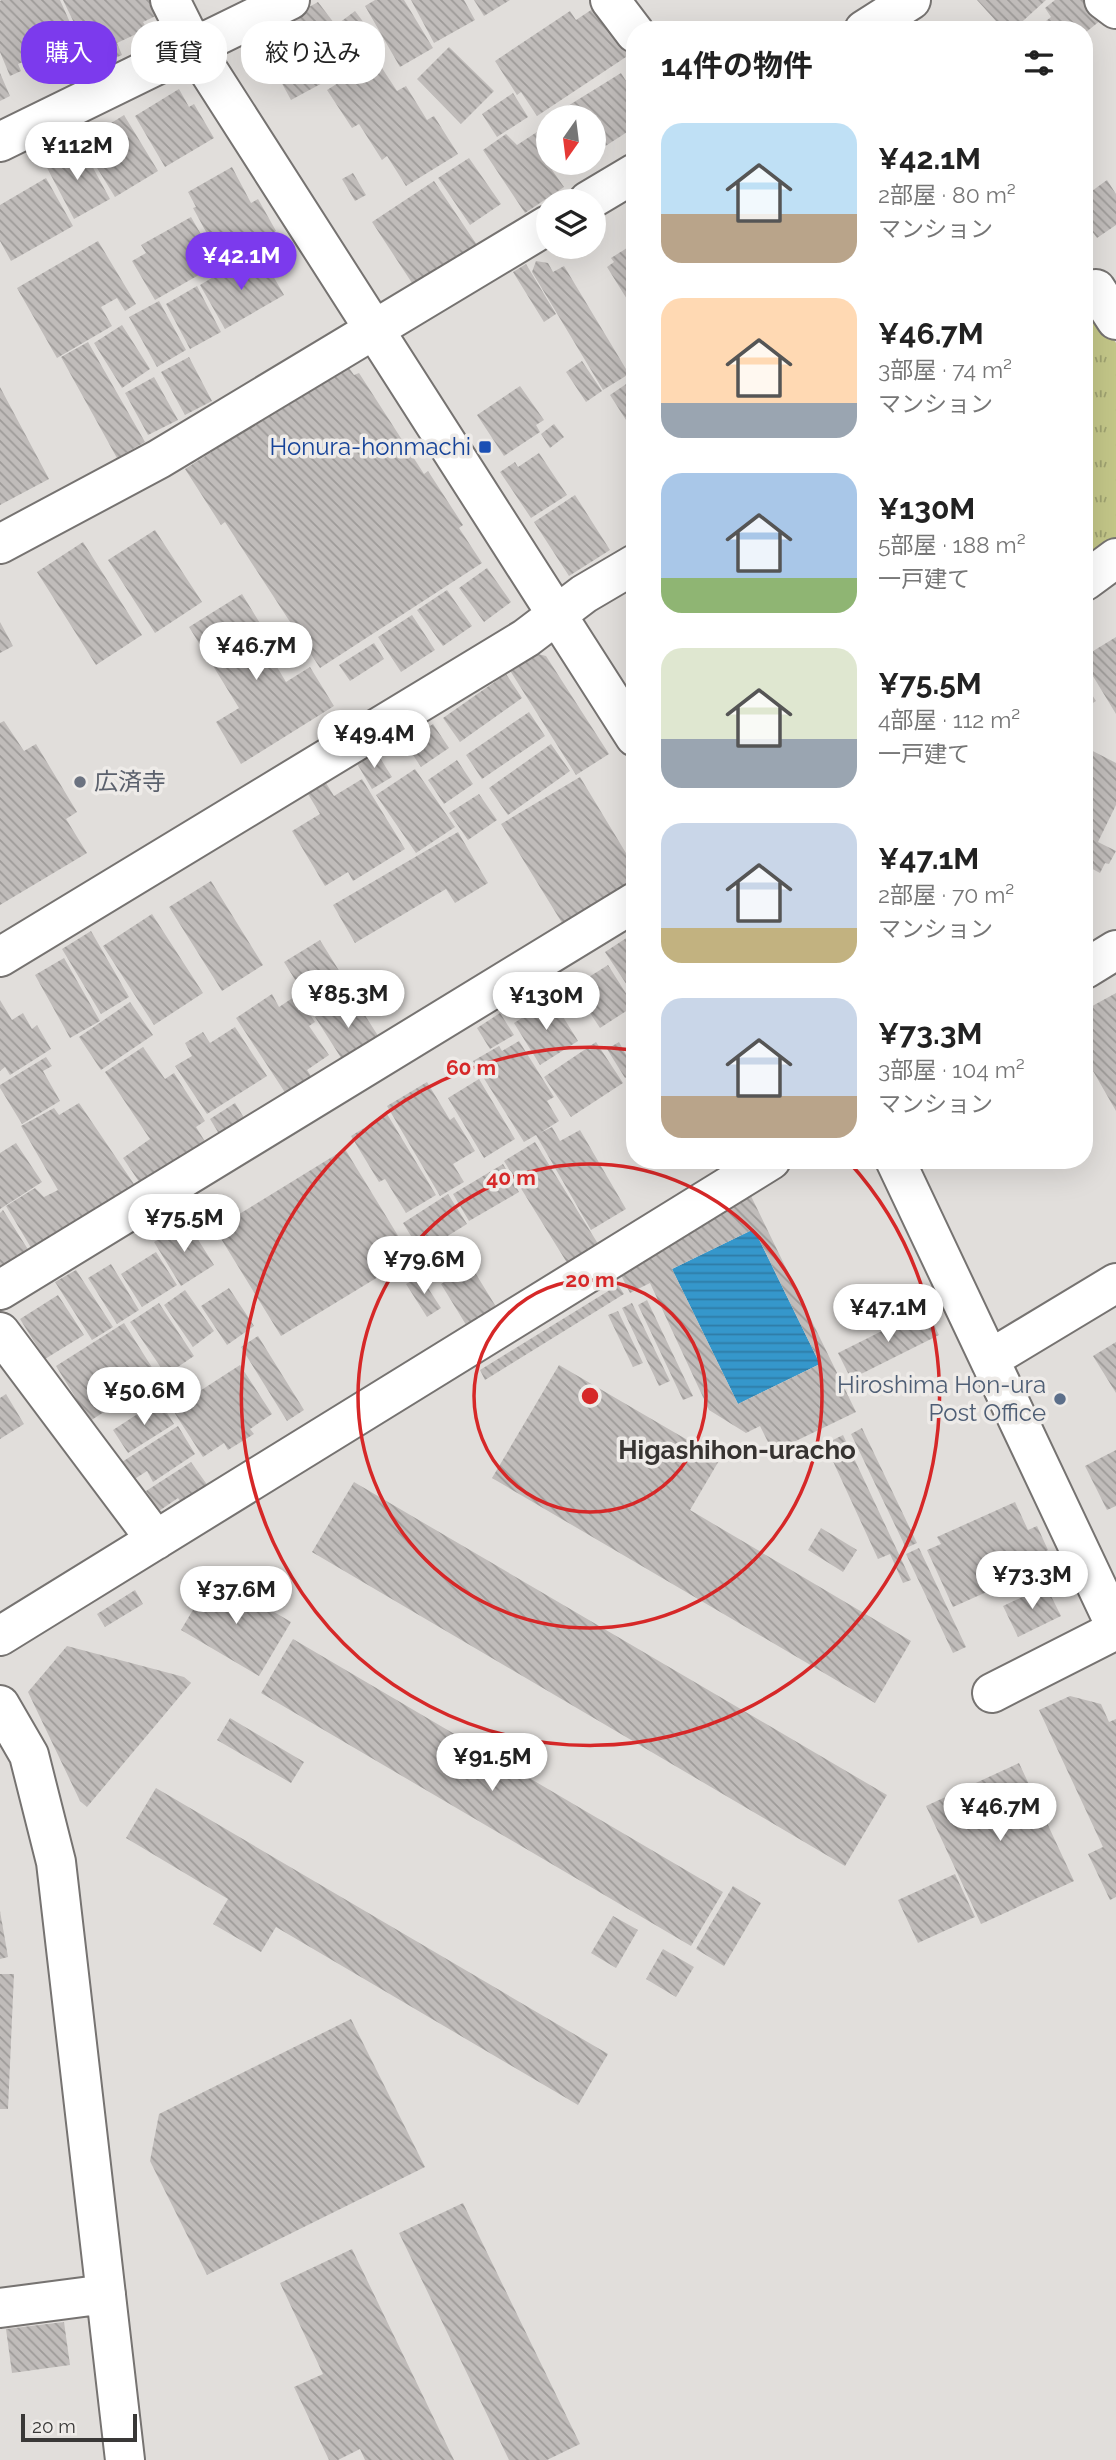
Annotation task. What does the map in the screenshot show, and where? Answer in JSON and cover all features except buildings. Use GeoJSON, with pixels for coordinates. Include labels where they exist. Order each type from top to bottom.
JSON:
{"type":"FeatureCollection","features":[{"type":"Feature","properties":{"kind":"street"},"geometry":{"type":"LineString","coordinates":[[170,0],[180,21]]}},
{"type":"Feature","properties":{"kind":"street"},"geometry":{"type":"LineString","coordinates":[[227,32],[290,0]]}},
{"type":"Feature","properties":{"kind":"street"},"geometry":{"type":"LineString","coordinates":[[610,0],[626,21]]}},
{"type":"Feature","properties":{"kind":"street"},"geometry":{"type":"LineString","coordinates":[[878,21],[911,0]]}},
{"type":"Feature","properties":{"kind":"street"},"geometry":{"type":"LineString","coordinates":[[1104,0],[1116,9]]}},
{"type":"Feature","properties":{"kind":"street"},"geometry":{"type":"LineString","coordinates":[[0,142],[131,79]]}},
{"type":"Feature","properties":{"kind":"street"},"geometry":{"type":"LineString","coordinates":[[217,84],[626,723]]}},
{"type":"Feature","properties":{"kind":"street"},"geometry":{"type":"LineString","coordinates":[[606,190],[626,178]]}},
{"type":"Feature","properties":{"kind":"street"},"geometry":{"type":"LineString","coordinates":[[0,544],[159,460],[536,232]]}},
{"type":"Feature","properties":{"kind":"street"},"geometry":{"type":"LineString","coordinates":[[1093,575],[1116,558]]}},
{"type":"Feature","properties":{"kind":"street"},"geometry":{"type":"LineString","coordinates":[[0,957],[514,645],[584,594],[626,569]]}},
{"type":"Feature","properties":{"kind":"street"},"geometry":{"type":"LineString","coordinates":[[0,1290],[626,907]]}},
{"type":"Feature","properties":{"kind":"street"},"geometry":{"type":"LineString","coordinates":[[1093,964],[1116,950]]}},
{"type":"Feature","properties":{"kind":"street"},"geometry":{"type":"LineString","coordinates":[[0,1636],[756,1169]]}},
{"type":"Feature","properties":{"kind":"street"},"geometry":{"type":"LineString","coordinates":[[899,1169],[1116,1629],[992,1693]]}},
{"type":"Feature","properties":{"kind":"street"},"geometry":{"type":"LineString","coordinates":[[990,1359],[1116,1283]]}},
{"type":"Feature","properties":{"kind":"street"},"geometry":{"type":"LineString","coordinates":[[0,1332],[156,1540]]}},
{"type":"Feature","properties":{"kind":"street"},"geometry":{"type":"LineString","coordinates":[[0,1705],[29,1755],[56,1862],[125,2460]]}},
{"type":"Feature","properties":{"kind":"street"},"geometry":{"type":"LineString","coordinates":[[0,2308],[106,2294]]}},
{"type":"Feature","properties":{"kind":"green space"},"geometry":{"type":"Polygon","coordinates":[[[1093,319],[1102,321],[1116,343],[1116,546],[1093,563],[1093,319]]]}},
{"type":"Feature","properties":{"kind":"water"},"geometry":{"type":"Polygon","coordinates":[[[754,1229],[820,1364],[738,1404],[672,1269],[754,1229]]]}},
{"type":"Feature","properties":{"kind":"place","name":"Honura-honmachi"},"geometry":{"type":"Point","coordinates":[485,447]}},
{"type":"Feature","properties":{"kind":"place","name":"広済寺"},"geometry":{"type":"Point","coordinates":[80,782]}},
{"type":"Feature","properties":{"kind":"place","name":"Hiroshima Hon-ura Post Office"},"geometry":{"type":"Point","coordinates":[1060,1399]}},
{"type":"Feature","properties":{"kind":"district","name":"Higashihon-uracho"},"geometry":{"type":"Point","coordinates":[737,1450]}}]}
